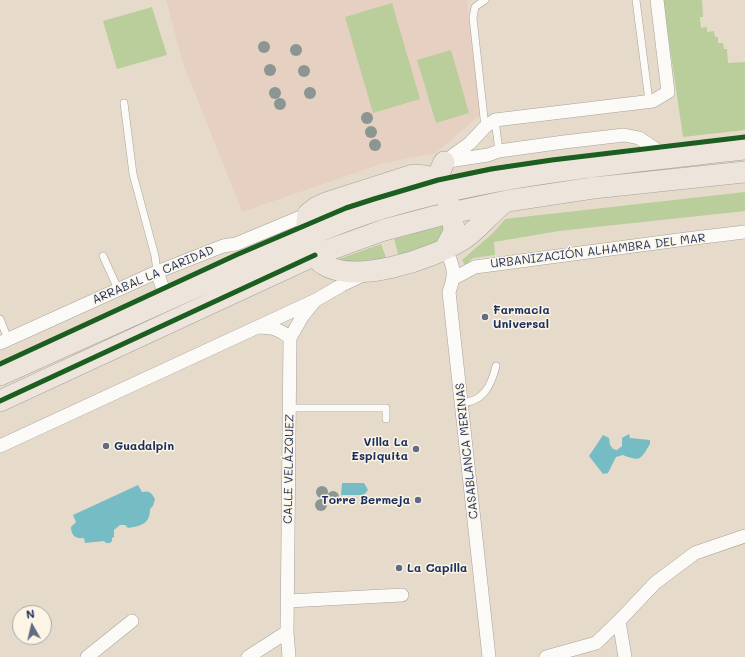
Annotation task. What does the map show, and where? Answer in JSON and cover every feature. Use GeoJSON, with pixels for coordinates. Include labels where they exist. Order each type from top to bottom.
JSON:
{"type":"FeatureCollection","features":[{"type":"Feature","properties":{"kind":"main road"},"geometry":{"type":"LineString","coordinates":[[507,201],[488,216],[470,235],[456,244],[430,256],[412,262],[372,271],[341,270],[330,268],[321,263],[311,246],[308,214],[317,207],[413,175],[443,178],[569,170],[745,149]]}},
{"type":"Feature","properties":{"kind":"main road"},"geometry":{"type":"LineString","coordinates":[[0,376],[234,269],[311,246],[384,230],[452,212],[507,201],[593,188],[745,172]]}},
{"type":"Feature","properties":{"kind":"main road"},"geometry":{"type":"LineString","coordinates":[[443,178],[452,212],[454,228],[453,234],[445,248]]}},
{"type":"Feature","properties":{"kind":"main road"},"geometry":{"type":"LineString","coordinates":[[0,401],[311,246],[378,210],[443,178]]}},
{"type":"Feature","properties":{"kind":"street"},"geometry":{"type":"LineString","coordinates":[[443,178],[470,143],[490,123],[653,101],[668,92],[657,0]]}},
{"type":"Feature","properties":{"kind":"street"},"geometry":{"type":"LineString","coordinates":[[443,178],[499,151],[624,135],[639,138],[669,158]]}},
{"type":"Feature","properties":{"kind":"street","name":"ARRABAL LA CARIDAD"},"geometry":{"type":"LineString","coordinates":[[4,341],[157,272],[223,246],[236,244],[308,214]]}},
{"type":"Feature","properties":{"kind":"street","name":"URBANIZACIÓN ALHAMBRA DEL MAR"},"geometry":{"type":"LineString","coordinates":[[454,278],[475,267],[745,232]]}},
{"type":"Feature","properties":{"kind":"street"},"geometry":{"type":"LineString","coordinates":[[234,269],[236,244]]}},
{"type":"Feature","properties":{"kind":"street","name":"CASABLANCA MERINAS"},"geometry":{"type":"LineString","coordinates":[[445,248],[453,263],[454,278],[449,292],[489,657]]}},
{"type":"Feature","properties":{"kind":"street"},"geometry":{"type":"LineString","coordinates":[[0,446],[316,300],[342,285],[372,271]]}},
{"type":"Feature","properties":{"kind":"street"},"geometry":{"type":"LineString","coordinates":[[157,272],[167,300]]}},
{"type":"Feature","properties":{"kind":"street","name":"CALLE VELÁZQUEZ"},"geometry":{"type":"LineString","coordinates":[[289,657],[287,632],[290,338],[302,317],[316,300]]}},
{"type":"Feature","properties":{"kind":"street"},"geometry":{"type":"LineString","coordinates":[[256,327],[270,327],[277,329],[284,332],[290,338]]}},
{"type":"Feature","properties":{"kind":"street"},"geometry":{"type":"LineString","coordinates":[[546,657],[596,643],[655,583],[695,553],[745,536]]}},
{"type":"Feature","properties":{"kind":"street"},"geometry":{"type":"LineString","coordinates":[[288,601],[402,595]]}},
{"type":"Feature","properties":{"kind":"street"},"geometry":{"type":"LineString","coordinates":[[87,657],[132,621]]}},
{"type":"Feature","properties":{"kind":"street"},"geometry":{"type":"LineString","coordinates":[[619,621],[624,657]]}},
{"type":"Feature","properties":{"kind":"street"},"geometry":{"type":"LineString","coordinates":[[248,657],[287,632]]}},
{"type":"Feature","properties":{"kind":"street"},"geometry":{"type":"LineString","coordinates":[[280,657],[287,632]]}},
{"type":"Feature","properties":{"kind":"lane"},"geometry":{"type":"LineString","coordinates":[[485,0],[475,7],[473,18],[490,123],[499,151]]}},
{"type":"Feature","properties":{"kind":"lane"},"geometry":{"type":"LineString","coordinates":[[636,0],[649,101]]}},
{"type":"Feature","properties":{"kind":"lane"},"geometry":{"type":"LineString","coordinates":[[124,103],[133,174],[155,256],[157,272]]}},
{"type":"Feature","properties":{"kind":"lane"},"geometry":{"type":"LineString","coordinates":[[103,256],[118,289]]}},
{"type":"Feature","properties":{"kind":"lane"},"geometry":{"type":"LineString","coordinates":[[0,319],[4,341]]}},
{"type":"Feature","properties":{"kind":"lane"},"geometry":{"type":"LineString","coordinates":[[462,403],[470,402],[483,395],[493,378],[496,366]]}},
{"type":"Feature","properties":{"kind":"lane"},"geometry":{"type":"LineString","coordinates":[[290,408],[386,408],[386,419]]}},
{"type":"Feature","properties":{"kind":"shaded area"},"geometry":{"type":"Polygon","coordinates":[[[166,0],[467,0],[481,114],[436,153],[384,163],[242,212],[183,63],[166,0]]]}},
{"type":"Feature","properties":{"kind":"green space"},"geometry":{"type":"Polygon","coordinates":[[[663,0],[702,0],[703,17],[700,17],[701,28],[707,27],[707,32],[714,31],[715,37],[718,37],[718,43],[723,43],[724,49],[727,49],[728,63],[745,62],[745,130],[683,137],[663,0]]]}},
{"type":"Feature","properties":{"kind":"green space"},"geometry":{"type":"Polygon","coordinates":[[[392,3],[420,99],[373,113],[345,17],[392,3]]]}},
{"type":"Feature","properties":{"kind":"green space"},"geometry":{"type":"Polygon","coordinates":[[[152,7],[167,55],[117,69],[103,21],[152,7]]]}},
{"type":"Feature","properties":{"kind":"green space"},"geometry":{"type":"Polygon","coordinates":[[[451,50],[469,113],[436,123],[417,60],[451,50]]]}},
{"type":"Feature","properties":{"kind":"green space"},"geometry":{"type":"Polygon","coordinates":[[[745,192],[745,211],[559,231],[494,242],[495,255],[473,258],[465,265],[462,260],[494,232],[505,219],[745,192]]]}},
{"type":"Feature","properties":{"kind":"green space"},"geometry":{"type":"Polygon","coordinates":[[[448,224],[441,241],[399,257],[394,239],[448,224]]]}},
{"type":"Feature","properties":{"kind":"green space"},"geometry":{"type":"Polygon","coordinates":[[[381,244],[387,260],[352,265],[339,259],[381,244]]]}},
{"type":"Feature","properties":{"kind":"water"},"geometry":{"type":"Polygon","coordinates":[[[629,434],[630,438],[650,440],[650,444],[640,458],[637,459],[623,455],[616,457],[608,473],[603,474],[589,456],[603,435],[609,438],[610,445],[613,449],[617,450],[622,446],[622,438],[629,434]]]}},
{"type":"Feature","properties":{"kind":"water"},"geometry":{"type":"Polygon","coordinates":[[[342,483],[364,483],[368,490],[364,495],[341,495],[342,483]]]}},
{"type":"Feature","properties":{"kind":"water"},"geometry":{"type":"Polygon","coordinates":[[[138,485],[142,492],[150,492],[155,499],[153,506],[150,509],[150,514],[144,523],[128,528],[125,525],[120,525],[114,530],[114,537],[110,543],[106,543],[104,541],[85,543],[84,538],[79,538],[73,535],[71,527],[76,522],[73,515],[138,485]]]}},
{"type":"Feature","properties":{"kind":"cycle path"},"geometry":{"type":"LineString","coordinates":[[0,364],[236,255],[346,208],[374,199],[438,180],[491,169],[552,160],[745,137]]}},
{"type":"Feature","properties":{"kind":"cycle path"},"geometry":{"type":"LineString","coordinates":[[0,401],[315,255]]}},
{"type":"Feature","properties":{"kind":"place","name":"Farmacia Universal"},"geometry":{"type":"Point","coordinates":[485,317]}},
{"type":"Feature","properties":{"kind":"place","name":"Guadalpin"},"geometry":{"type":"Point","coordinates":[106,446]}},
{"type":"Feature","properties":{"kind":"place","name":"Villa La Espiquita"},"geometry":{"type":"Point","coordinates":[416,449]}},
{"type":"Feature","properties":{"kind":"place","name":"Torre Bermeja"},"geometry":{"type":"Point","coordinates":[418,500]}},
{"type":"Feature","properties":{"kind":"place","name":"La Capilla"},"geometry":{"type":"Point","coordinates":[399,568]}}]}
